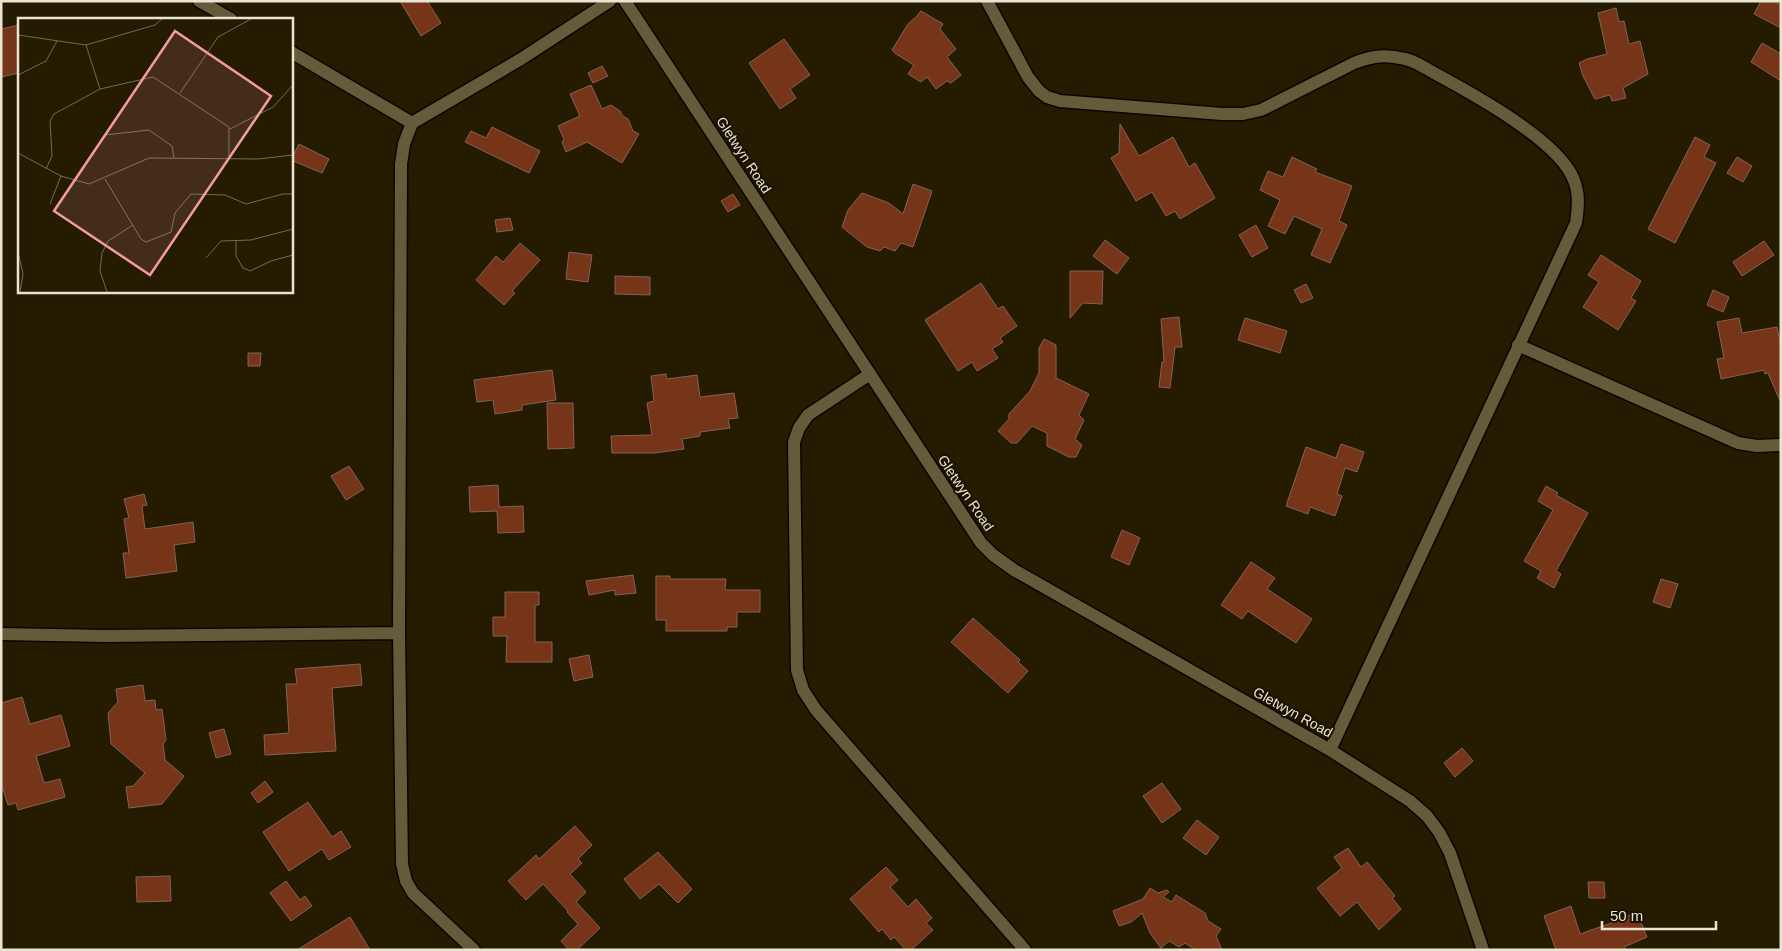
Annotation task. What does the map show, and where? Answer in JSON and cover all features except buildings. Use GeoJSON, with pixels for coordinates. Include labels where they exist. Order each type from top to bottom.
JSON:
{"type":"FeatureCollection","features":[{"type":"Feature","properties":{"kind":"street"},"geometry":{"type":"LineString","coordinates":[[199,1],[229,18]]}},
{"type":"Feature","properties":{"kind":"street"},"geometry":{"type":"LineString","coordinates":[[474,950],[419,900],[406,881],[402,864],[399,633],[401,164],[404,144],[412,123],[521,59],[610,1]]}},
{"type":"Feature","properties":{"kind":"street","name":"Gletwyn Road"},"geometry":{"type":"LineString","coordinates":[[625,1],[972,531],[993,555],[1014,570],[1330,750],[1410,801],[1427,816],[1439,832],[1450,853],[1483,950]]}},
{"type":"Feature","properties":{"kind":"street"},"geometry":{"type":"LineString","coordinates":[[986,1],[1028,77],[1039,91],[1048,97],[1060,101],[1243,114],[1261,110],[1354,63],[1369,57],[1387,55],[1408,59],[1463,89],[1522,126],[1562,160],[1573,178],[1577,191],[1578,205],[1576,223],[1330,750]]}},
{"type":"Feature","properties":{"kind":"street"},"geometry":{"type":"LineString","coordinates":[[292,53],[412,123]]}},
{"type":"Feature","properties":{"kind":"street"},"geometry":{"type":"LineString","coordinates":[[1518,345],[1738,443],[1757,446],[1781,445]]}},
{"type":"Feature","properties":{"kind":"street"},"geometry":{"type":"LineString","coordinates":[[870,374],[808,415],[799,428],[794,442],[797,670],[803,690],[816,710],[1025,950]]}},
{"type":"Feature","properties":{"kind":"street"},"geometry":{"type":"LineString","coordinates":[[1,634],[105,636],[399,633]]}}]}
